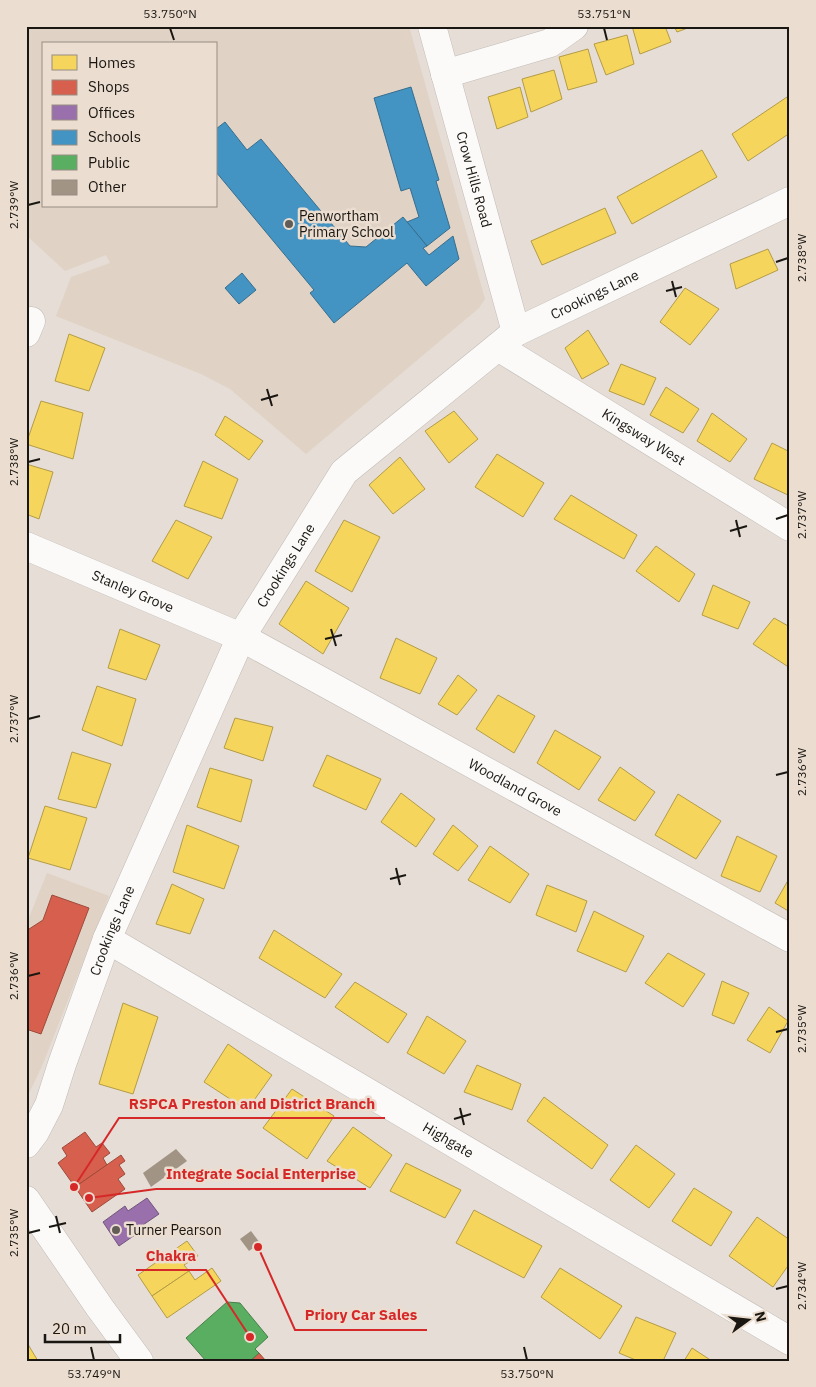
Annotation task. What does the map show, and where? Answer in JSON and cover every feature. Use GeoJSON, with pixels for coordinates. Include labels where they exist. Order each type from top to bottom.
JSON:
{"type":"FeatureCollection","features":[{"type":"Feature","properties":{"kind":"street","name":"Crow Hills Road"},"geometry":{"type":"LineString","coordinates":[[432,26],[507,340]]}},
{"type":"Feature","properties":{"kind":"street"},"geometry":{"type":"LineString","coordinates":[[445,74],[550,44],[574,26]]}},
{"type":"Feature","properties":{"kind":"street","name":"Crookings Lane"},"geometry":{"type":"LineString","coordinates":[[26,1144],[35,1132],[49,1105],[107,939],[241,637],[344,472],[507,340],[790,201]]}},
{"type":"Feature","properties":{"kind":"street","name":"Kingsway West"},"geometry":{"type":"LineString","coordinates":[[507,340],[790,527]]}},
{"type":"Feature","properties":{"kind":"street","name":"Stanley Grove"},"geometry":{"type":"LineString","coordinates":[[26,546],[241,637]]}},
{"type":"Feature","properties":{"kind":"street","name":"Woodland Grove"},"geometry":{"type":"LineString","coordinates":[[241,637],[790,938]]}},
{"type":"Feature","properties":{"kind":"street","name":"Highgate"},"geometry":{"type":"LineString","coordinates":[[107,939],[790,1341]]}},
{"type":"Feature","properties":{"kind":"street"},"geometry":{"type":"LineString","coordinates":[[26,1200],[140,1361]]}},
{"type":"Feature","properties":{"kind":"shaded area","name":"Penwortham Primary School"},"geometry":{"type":"Polygon","coordinates":[[[26,26],[409,26],[485,299],[479,308],[306,454],[230,389],[201,374],[56,316],[71,277],[110,263],[106,255],[65,271],[26,235],[26,26]]]}},
{"type":"Feature","properties":{"kind":"shaded area"},"geometry":{"type":"Polygon","coordinates":[[[47,873],[109,896],[42,1066],[28,1095],[26,1095],[26,925],[47,873]]]}},
{"type":"Feature","properties":{"kind":"building: Homes"},"geometry":{"type":"Polygon","coordinates":[[[632,26],[665,26],[671,42],[640,54],[632,26]]]}},
{"type":"Feature","properties":{"kind":"building: Homes"},"geometry":{"type":"Polygon","coordinates":[[[674,26],[693,26],[677,32],[674,26]]]}},
{"type":"Feature","properties":{"kind":"building: Homes"},"geometry":{"type":"Polygon","coordinates":[[[627,35],[634,64],[606,75],[594,44],[627,35]]]}},
{"type":"Feature","properties":{"kind":"building: Homes"},"geometry":{"type":"Polygon","coordinates":[[[588,49],[597,82],[568,90],[559,57],[588,49]]]}},
{"type":"Feature","properties":{"kind":"building: Homes"},"geometry":{"type":"Polygon","coordinates":[[[554,70],[562,99],[531,112],[522,79],[554,70]]]}},
{"type":"Feature","properties":{"kind":"building: Homes"},"geometry":{"type":"Polygon","coordinates":[[[520,87],[528,117],[497,129],[488,97],[520,87]]]}},
{"type":"Feature","properties":{"kind":"building: Homes"},"geometry":{"type":"Polygon","coordinates":[[[790,95],[790,133],[748,161],[732,134],[790,95]]]}},
{"type":"Feature","properties":{"kind":"building: Homes"},"geometry":{"type":"Polygon","coordinates":[[[702,150],[717,177],[632,224],[617,197],[702,150]]]}},
{"type":"Feature","properties":{"kind":"building: Homes"},"geometry":{"type":"Polygon","coordinates":[[[605,208],[616,233],[542,265],[531,241],[605,208]]]}},
{"type":"Feature","properties":{"kind":"building: Homes"},"geometry":{"type":"Polygon","coordinates":[[[768,249],[778,270],[736,289],[730,264],[768,249]]]}},
{"type":"Feature","properties":{"kind":"building: Homes"},"geometry":{"type":"Polygon","coordinates":[[[685,288],[719,309],[690,345],[660,322],[685,288]]]}},
{"type":"Feature","properties":{"kind":"building: Homes"},"geometry":{"type":"Polygon","coordinates":[[[588,330],[609,364],[582,379],[565,348],[588,330]]]}},
{"type":"Feature","properties":{"kind":"building: Homes"},"geometry":{"type":"Polygon","coordinates":[[[69,334],[105,348],[89,391],[55,381],[69,334]]]}},
{"type":"Feature","properties":{"kind":"building: Homes"},"geometry":{"type":"Polygon","coordinates":[[[621,364],[656,378],[644,405],[609,391],[621,364]]]}},
{"type":"Feature","properties":{"kind":"building: Homes"},"geometry":{"type":"Polygon","coordinates":[[[666,387],[699,409],[683,433],[650,415],[666,387]]]}},
{"type":"Feature","properties":{"kind":"building: Homes"},"geometry":{"type":"Polygon","coordinates":[[[41,401],[83,413],[73,459],[26,444],[41,401]]]}},
{"type":"Feature","properties":{"kind":"building: Homes"},"geometry":{"type":"Polygon","coordinates":[[[454,411],[478,439],[449,463],[425,431],[454,411]]]}},
{"type":"Feature","properties":{"kind":"building: Homes"},"geometry":{"type":"Polygon","coordinates":[[[712,413],[747,439],[730,462],[697,441],[712,413]]]}},
{"type":"Feature","properties":{"kind":"building: Homes"},"geometry":{"type":"Polygon","coordinates":[[[225,416],[263,441],[249,460],[215,435],[225,416]]]}},
{"type":"Feature","properties":{"kind":"building: Homes"},"geometry":{"type":"Polygon","coordinates":[[[772,443],[790,452],[790,496],[754,479],[772,443]]]}},
{"type":"Feature","properties":{"kind":"building: Homes"},"geometry":{"type":"Polygon","coordinates":[[[497,454],[544,483],[523,517],[475,487],[497,454]]]}},
{"type":"Feature","properties":{"kind":"building: Homes"},"geometry":{"type":"Polygon","coordinates":[[[400,457],[425,489],[393,514],[369,485],[400,457]]]}},
{"type":"Feature","properties":{"kind":"building: Homes"},"geometry":{"type":"Polygon","coordinates":[[[203,461],[238,479],[222,519],[184,506],[203,461]]]}},
{"type":"Feature","properties":{"kind":"building: Homes"},"geometry":{"type":"Polygon","coordinates":[[[26,464],[53,472],[39,519],[26,514],[26,464]]]}},
{"type":"Feature","properties":{"kind":"building: Homes"},"geometry":{"type":"Polygon","coordinates":[[[571,495],[637,535],[624,559],[554,519],[571,495]]]}},
{"type":"Feature","properties":{"kind":"building: Homes"},"geometry":{"type":"Polygon","coordinates":[[[176,520],[212,537],[188,579],[152,561],[176,520]]]}},
{"type":"Feature","properties":{"kind":"building: Homes"},"geometry":{"type":"Polygon","coordinates":[[[344,520],[380,537],[352,592],[315,571],[344,520]]]}},
{"type":"Feature","properties":{"kind":"building: Homes"},"geometry":{"type":"Polygon","coordinates":[[[656,546],[695,574],[679,602],[636,571],[656,546]]]}},
{"type":"Feature","properties":{"kind":"building: Homes"},"geometry":{"type":"Polygon","coordinates":[[[306,581],[349,608],[323,654],[279,624],[306,581]]]}},
{"type":"Feature","properties":{"kind":"building: Homes"},"geometry":{"type":"Polygon","coordinates":[[[713,585],[750,602],[738,629],[702,615],[713,585]]]}},
{"type":"Feature","properties":{"kind":"building: Homes"},"geometry":{"type":"Polygon","coordinates":[[[774,618],[790,627],[790,662],[787,666],[753,644],[774,618]]]}},
{"type":"Feature","properties":{"kind":"building: Homes"},"geometry":{"type":"Polygon","coordinates":[[[120,629],[160,645],[146,680],[108,668],[120,629]]]}},
{"type":"Feature","properties":{"kind":"building: Homes"},"geometry":{"type":"Polygon","coordinates":[[[396,638],[437,658],[420,694],[380,678],[396,638]]]}},
{"type":"Feature","properties":{"kind":"building: Homes"},"geometry":{"type":"Polygon","coordinates":[[[458,675],[477,690],[457,715],[438,704],[458,675]]]}},
{"type":"Feature","properties":{"kind":"building: Homes"},"geometry":{"type":"Polygon","coordinates":[[[97,686],[136,699],[122,746],[82,730],[97,686]]]}},
{"type":"Feature","properties":{"kind":"building: Homes"},"geometry":{"type":"Polygon","coordinates":[[[498,695],[535,716],[514,753],[476,729],[498,695]]]}},
{"type":"Feature","properties":{"kind":"building: Homes"},"geometry":{"type":"Polygon","coordinates":[[[235,718],[273,727],[263,761],[224,748],[235,718]]]}},
{"type":"Feature","properties":{"kind":"building: Homes"},"geometry":{"type":"Polygon","coordinates":[[[555,730],[601,757],[579,790],[537,763],[555,730]]]}},
{"type":"Feature","properties":{"kind":"building: Homes"},"geometry":{"type":"Polygon","coordinates":[[[72,752],[111,764],[96,808],[58,799],[72,752]]]}},
{"type":"Feature","properties":{"kind":"building: Homes"},"geometry":{"type":"Polygon","coordinates":[[[327,755],[381,779],[366,810],[313,786],[327,755]]]}},
{"type":"Feature","properties":{"kind":"building: Homes"},"geometry":{"type":"Polygon","coordinates":[[[620,767],[655,792],[635,821],[598,800],[620,767]]]}},
{"type":"Feature","properties":{"kind":"building: Homes"},"geometry":{"type":"Polygon","coordinates":[[[210,768],[252,780],[241,822],[197,807],[210,768]]]}},
{"type":"Feature","properties":{"kind":"building: Homes"},"geometry":{"type":"Polygon","coordinates":[[[401,793],[435,819],[416,847],[381,822],[401,793]]]}},
{"type":"Feature","properties":{"kind":"building: Homes"},"geometry":{"type":"Polygon","coordinates":[[[678,794],[721,821],[696,859],[655,835],[678,794]]]}},
{"type":"Feature","properties":{"kind":"building: Homes"},"geometry":{"type":"Polygon","coordinates":[[[45,806],[87,818],[70,870],[28,858],[45,806]]]}},
{"type":"Feature","properties":{"kind":"building: Homes"},"geometry":{"type":"Polygon","coordinates":[[[187,825],[239,846],[224,889],[173,872],[187,825]]]}},
{"type":"Feature","properties":{"kind":"building: Homes"},"geometry":{"type":"Polygon","coordinates":[[[453,825],[478,846],[458,871],[433,854],[453,825]]]}},
{"type":"Feature","properties":{"kind":"building: Homes"},"geometry":{"type":"Polygon","coordinates":[[[737,836],[777,856],[760,892],[721,876],[737,836]]]}},
{"type":"Feature","properties":{"kind":"building: Homes"},"geometry":{"type":"Polygon","coordinates":[[[490,846],[529,874],[510,903],[468,880],[490,846]]]}},
{"type":"Feature","properties":{"kind":"building: Homes"},"geometry":{"type":"Polygon","coordinates":[[[790,877],[790,912],[775,903],[790,877]]]}},
{"type":"Feature","properties":{"kind":"building: Homes"},"geometry":{"type":"Polygon","coordinates":[[[172,884],[204,899],[190,934],[156,924],[172,884]]]}},
{"type":"Feature","properties":{"kind":"building: Homes"},"geometry":{"type":"Polygon","coordinates":[[[547,885],[587,901],[576,932],[536,915],[547,885]]]}},
{"type":"Feature","properties":{"kind":"building: Homes"},"geometry":{"type":"Polygon","coordinates":[[[594,911],[644,936],[626,972],[577,951],[594,911]]]}},
{"type":"Feature","properties":{"kind":"building: Homes"},"geometry":{"type":"Polygon","coordinates":[[[274,930],[342,974],[325,998],[259,958],[274,930]]]}},
{"type":"Feature","properties":{"kind":"building: Homes"},"geometry":{"type":"Polygon","coordinates":[[[668,953],[705,974],[683,1007],[645,983],[668,953]]]}},
{"type":"Feature","properties":{"kind":"building: Homes"},"geometry":{"type":"Polygon","coordinates":[[[722,981],[749,993],[734,1024],[712,1015],[722,981]]]}},
{"type":"Feature","properties":{"kind":"building: Homes"},"geometry":{"type":"Polygon","coordinates":[[[355,982],[407,1014],[388,1043],[335,1007],[355,982]]]}},
{"type":"Feature","properties":{"kind":"building: Homes"},"geometry":{"type":"Polygon","coordinates":[[[123,1003],[158,1017],[133,1094],[99,1084],[123,1003]]]}},
{"type":"Feature","properties":{"kind":"building: Homes"},"geometry":{"type":"Polygon","coordinates":[[[769,1007],[788,1021],[770,1053],[747,1040],[769,1007]]]}},
{"type":"Feature","properties":{"kind":"building: Homes"},"geometry":{"type":"Polygon","coordinates":[[[427,1016],[466,1041],[444,1074],[407,1053],[427,1016]]]}},
{"type":"Feature","properties":{"kind":"building: Homes"},"geometry":{"type":"Polygon","coordinates":[[[228,1044],[272,1075],[247,1110],[204,1082],[228,1044]]]}},
{"type":"Feature","properties":{"kind":"building: Homes"},"geometry":{"type":"Polygon","coordinates":[[[477,1065],[521,1084],[512,1110],[464,1092],[477,1065]]]}},
{"type":"Feature","properties":{"kind":"building: Homes"},"geometry":{"type":"Polygon","coordinates":[[[292,1089],[334,1116],[307,1159],[263,1128],[292,1089]]]}},
{"type":"Feature","properties":{"kind":"building: Homes"},"geometry":{"type":"Polygon","coordinates":[[[544,1097],[608,1145],[592,1169],[527,1121],[544,1097]]]}},
{"type":"Feature","properties":{"kind":"building: Homes"},"geometry":{"type":"Polygon","coordinates":[[[353,1127],[392,1155],[370,1188],[327,1161],[353,1127]]]}},
{"type":"Feature","properties":{"kind":"building: Homes"},"geometry":{"type":"Polygon","coordinates":[[[636,1145],[675,1174],[649,1208],[610,1180],[636,1145]]]}},
{"type":"Feature","properties":{"kind":"building: Homes"},"geometry":{"type":"Polygon","coordinates":[[[406,1163],[461,1190],[445,1218],[390,1191],[406,1163]]]}},
{"type":"Feature","properties":{"kind":"building: Homes"},"geometry":{"type":"Polygon","coordinates":[[[694,1188],[732,1212],[711,1246],[672,1221],[694,1188]]]}},
{"type":"Feature","properties":{"kind":"building: Homes"},"geometry":{"type":"Polygon","coordinates":[[[474,1210],[542,1246],[524,1278],[456,1243],[474,1210]]]}},
{"type":"Feature","properties":{"kind":"building: Homes"},"geometry":{"type":"Polygon","coordinates":[[[757,1217],[790,1240],[790,1263],[773,1287],[729,1256],[757,1217]]]}},
{"type":"Feature","properties":{"kind":"building: Homes"},"geometry":{"type":"Polygon","coordinates":[[[187,1241],[198,1256],[184,1265],[189,1271],[152,1296],[138,1275],[187,1241]]]}},
{"type":"Feature","properties":{"kind":"building: Homes"},"geometry":{"type":"Polygon","coordinates":[[[212,1268],[221,1281],[167,1318],[152,1296],[189,1271],[195,1280],[212,1268]]]}},
{"type":"Feature","properties":{"kind":"building: Homes"},"geometry":{"type":"Polygon","coordinates":[[[560,1268],[622,1306],[600,1339],[541,1297],[560,1268]]]}},
{"type":"Feature","properties":{"kind":"building: Homes"},"geometry":{"type":"Polygon","coordinates":[[[636,1317],[676,1333],[663,1361],[638,1361],[619,1353],[636,1317]]]}},
{"type":"Feature","properties":{"kind":"building: Homes"},"geometry":{"type":"Polygon","coordinates":[[[26,1341],[38,1361],[26,1361],[26,1341]]]}},
{"type":"Feature","properties":{"kind":"building: Homes"},"geometry":{"type":"Polygon","coordinates":[[[692,1348],[712,1361],[684,1361],[692,1348]]]}},
{"type":"Feature","properties":{"kind":"building: Shops"},"geometry":{"type":"Polygon","coordinates":[[[52,895],[89,908],[41,1034],[26,1029],[26,931],[43,920],[52,895]]]}},
{"type":"Feature","properties":{"kind":"building: Shops"},"geometry":{"type":"Polygon","coordinates":[[[85,1132],[96,1147],[102,1143],[110,1153],[103,1158],[107,1165],[75,1187],[58,1163],[67,1156],[62,1148],[85,1132]]]}},
{"type":"Feature","properties":{"kind":"building: Shops"},"geometry":{"type":"Polygon","coordinates":[[[121,1155],[125,1161],[119,1165],[125,1174],[118,1179],[125,1189],[92,1212],[75,1187],[121,1155]]]}},
{"type":"Feature","properties":{"kind":"building: Shops"},"geometry":{"type":"Polygon","coordinates":[[[259,1353],[266,1361],[250,1361],[259,1353]]]}},
{"type":"Feature","properties":{"kind":"building: Offices"},"geometry":{"type":"Polygon","coordinates":[[[147,1198],[159,1214],[140,1227],[142,1230],[119,1246],[103,1222],[125,1206],[128,1211],[147,1198]]]}},
{"type":"Feature","properties":{"kind":"building: Schools"},"geometry":{"type":"Polygon","coordinates":[[[411,87],[439,180],[436,181],[450,228],[427,246],[407,222],[419,217],[410,188],[401,191],[374,98],[411,87]]]}},
{"type":"Feature","properties":{"kind":"building: Schools"},"geometry":{"type":"Polygon","coordinates":[[[225,122],[247,150],[261,139],[350,246],[366,247],[403,217],[427,246],[423,248],[429,255],[453,236],[459,259],[426,286],[407,263],[334,323],[310,293],[314,290],[218,174],[218,127],[225,122]]]}},
{"type":"Feature","properties":{"kind":"building: Schools"},"geometry":{"type":"Polygon","coordinates":[[[242,273],[256,290],[239,304],[225,288],[242,273]]]}},
{"type":"Feature","properties":{"kind":"building: Public"},"geometry":{"type":"Polygon","coordinates":[[[227,1302],[240,1303],[268,1337],[255,1349],[259,1353],[250,1361],[206,1361],[186,1338],[227,1302]]]}},
{"type":"Feature","properties":{"kind":"building: Other"},"geometry":{"type":"Polygon","coordinates":[[[176,1149],[187,1161],[151,1187],[143,1173],[176,1149]]]}},
{"type":"Feature","properties":{"kind":"building: Other"},"geometry":{"type":"Polygon","coordinates":[[[251,1231],[260,1243],[249,1251],[240,1239],[251,1231]]]}},
{"type":"Feature","properties":{"kind":"place","name":"Penwortham Primary School"},"geometry":{"type":"Point","coordinates":[289,224]}},
{"type":"Feature","properties":{"kind":"place","name":"RSPCA Preston and District Branch"},"geometry":{"type":"Point","coordinates":[74,1187]}},
{"type":"Feature","properties":{"kind":"place","name":"Integrate Social Enterprise"},"geometry":{"type":"Point","coordinates":[89,1198]}},
{"type":"Feature","properties":{"kind":"place","name":"Turner Pearson"},"geometry":{"type":"Point","coordinates":[116,1230]}},
{"type":"Feature","properties":{"kind":"place","name":"Priory Car Sales"},"geometry":{"type":"Point","coordinates":[258,1247]}},
{"type":"Feature","properties":{"kind":"place","name":"Chakra"},"geometry":{"type":"Point","coordinates":[250,1337]}}]}
